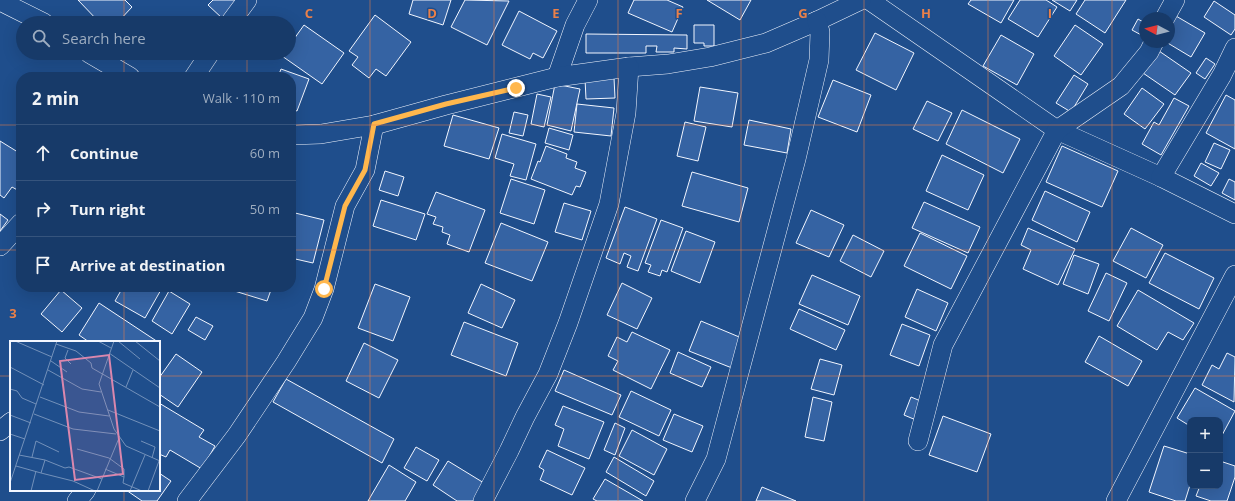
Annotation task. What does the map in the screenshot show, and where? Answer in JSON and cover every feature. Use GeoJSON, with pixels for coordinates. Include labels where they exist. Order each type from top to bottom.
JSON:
{"type":"FeatureCollection","features":[{"type":"Feature","properties":{"kind":"street"},"geometry":{"type":"LineString","coordinates":[[235,16],[247,0]]}},
{"type":"Feature","properties":{"kind":"street"},"geometry":{"type":"LineString","coordinates":[[557,77],[576,25],[588,0]]}},
{"type":"Feature","properties":{"kind":"street"},"geometry":{"type":"LineString","coordinates":[[296,135],[321,134],[374,124],[446,104],[557,77],[629,67],[668,64],[766,43],[861,0]]}},
{"type":"Feature","properties":{"kind":"street"},"geometry":{"type":"LineString","coordinates":[[869,0],[1057,130],[1161,177],[1235,214]]}},
{"type":"Feature","properties":{"kind":"street"},"geometry":{"type":"LineString","coordinates":[[1168,12],[1175,0]]}},
{"type":"Feature","properties":{"kind":"street"},"geometry":{"type":"LineString","coordinates":[[0,1],[30,16]]}},
{"type":"Feature","properties":{"kind":"street"},"geometry":{"type":"LineString","coordinates":[[695,501],[716,459],[796,159],[819,60],[820,32],[817,21]]}},
{"type":"Feature","properties":{"kind":"street"},"geometry":{"type":"LineString","coordinates":[[918,441],[943,345],[1057,130],[1121,86],[1151,48]]}},
{"type":"Feature","properties":{"kind":"street"},"geometry":{"type":"LineString","coordinates":[[1161,177],[1222,75],[1235,48]]}},
{"type":"Feature","properties":{"kind":"street"},"geometry":{"type":"LineString","coordinates":[[101,60],[121,72]]}},
{"type":"Feature","properties":{"kind":"street"},"geometry":{"type":"LineString","coordinates":[[197,72],[205,60]]}},
{"type":"Feature","properties":{"kind":"street"},"geometry":{"type":"LineString","coordinates":[[483,501],[525,416],[548,374],[568,323],[609,204],[626,113],[629,67]]}},
{"type":"Feature","properties":{"kind":"street"},"geometry":{"type":"LineString","coordinates":[[186,501],[237,435],[286,362],[313,318],[324,289],[345,206],[365,170],[374,124]]}},
{"type":"Feature","properties":{"kind":"street"},"geometry":{"type":"LineString","coordinates":[[0,246],[16,228]]}},
{"type":"Feature","properties":{"kind":"street"},"geometry":{"type":"LineString","coordinates":[[1116,501],[1235,275]]}},
{"type":"Feature","properties":{"kind":"street"},"geometry":{"type":"LineString","coordinates":[[0,431],[10,423]]}},
{"type":"Feature","properties":{"kind":"street"},"geometry":{"type":"LineString","coordinates":[[77,501],[85,491]]}},
{"type":"Feature","properties":{"kind":"building"},"geometry":{"type":"Polygon","coordinates":[[[78,0],[125,0],[132,7],[124,16],[93,16],[78,0]]]}},
{"type":"Feature","properties":{"kind":"building"},"geometry":{"type":"Polygon","coordinates":[[[213,0],[239,0],[226,16],[220,16],[208,5],[213,0]]]}},
{"type":"Feature","properties":{"kind":"building"},"geometry":{"type":"Polygon","coordinates":[[[413,0],[451,0],[443,25],[409,14],[413,0]]]}},
{"type":"Feature","properties":{"kind":"building"},"geometry":{"type":"Polygon","coordinates":[[[465,0],[509,1],[487,45],[451,27],[465,0]]]}},
{"type":"Feature","properties":{"kind":"building"},"geometry":{"type":"Polygon","coordinates":[[[634,0],[667,0],[683,7],[672,32],[628,13],[634,0]]]}},
{"type":"Feature","properties":{"kind":"building"},"geometry":{"type":"Polygon","coordinates":[[[707,0],[751,0],[740,20],[707,0]]]}},
{"type":"Feature","properties":{"kind":"building"},"geometry":{"type":"Polygon","coordinates":[[[971,0],[1014,0],[1001,23],[968,4],[971,0]]]}},
{"type":"Feature","properties":{"kind":"building"},"geometry":{"type":"Polygon","coordinates":[[[1020,0],[1046,0],[1057,7],[1038,37],[1008,19],[1020,0]]]}},
{"type":"Feature","properties":{"kind":"building"},"geometry":{"type":"Polygon","coordinates":[[[1052,0],[1077,0],[1070,11],[1052,0]]]}},
{"type":"Feature","properties":{"kind":"building"},"geometry":{"type":"Polygon","coordinates":[[[1085,0],[1126,0],[1105,33],[1076,14],[1085,0]]]}},
{"type":"Feature","properties":{"kind":"building"},"geometry":{"type":"Polygon","coordinates":[[[1214,1],[1235,15],[1235,29],[1231,35],[1204,17],[1214,1]]]}},
{"type":"Feature","properties":{"kind":"building"},"geometry":{"type":"Polygon","coordinates":[[[519,11],[557,31],[543,58],[533,53],[530,59],[502,45],[519,11]]]}},
{"type":"Feature","properties":{"kind":"building"},"geometry":{"type":"Polygon","coordinates":[[[375,15],[411,42],[386,76],[376,69],[369,78],[352,65],[358,57],[349,51],[375,15]]]}},
{"type":"Feature","properties":{"kind":"building"},"geometry":{"type":"Polygon","coordinates":[[[1176,16],[1205,33],[1191,57],[1175,47],[1176,16]]]}},
{"type":"Feature","properties":{"kind":"building"},"geometry":{"type":"Polygon","coordinates":[[[1138,19],[1139,20],[1139,34],[1132,30],[1138,19]]]}},
{"type":"Feature","properties":{"kind":"building"},"geometry":{"type":"Polygon","coordinates":[[[304,25],[344,53],[322,84],[288,60],[296,60],[296,36],[304,25]]]}},
{"type":"Feature","properties":{"kind":"building"},"geometry":{"type":"Polygon","coordinates":[[[694,25],[714,25],[714,46],[704,46],[704,43],[694,43],[694,25]]]}},
{"type":"Feature","properties":{"kind":"building"},"geometry":{"type":"Polygon","coordinates":[[[1075,25],[1103,44],[1081,75],[1054,56],[1075,25]]]}},
{"type":"Feature","properties":{"kind":"building"},"geometry":{"type":"Polygon","coordinates":[[[875,33],[914,53],[896,90],[856,70],[875,33]]]}},
{"type":"Feature","properties":{"kind":"building"},"geometry":{"type":"Polygon","coordinates":[[[586,34],[687,35],[687,49],[674,48],[674,52],[656,52],[657,46],[646,46],[646,53],[586,53],[586,34]]]}},
{"type":"Feature","properties":{"kind":"building"},"geometry":{"type":"Polygon","coordinates":[[[1001,35],[1034,54],[1017,85],[983,66],[1001,35]]]}},
{"type":"Feature","properties":{"kind":"building"},"geometry":{"type":"Polygon","coordinates":[[[1159,51],[1191,73],[1175,95],[1143,73],[1159,51]]]}},
{"type":"Feature","properties":{"kind":"building"},"geometry":{"type":"Polygon","coordinates":[[[1206,58],[1215,64],[1205,79],[1196,73],[1206,58]]]}},
{"type":"Feature","properties":{"kind":"building"},"geometry":{"type":"Polygon","coordinates":[[[281,69],[289,72],[280,72],[281,69]]]}},
{"type":"Feature","properties":{"kind":"building"},"geometry":{"type":"Polygon","coordinates":[[[296,74],[309,79],[296,111],[296,74]]]}},
{"type":"Feature","properties":{"kind":"building"},"geometry":{"type":"Polygon","coordinates":[[[1074,75],[1088,84],[1071,112],[1056,103],[1074,75]]]}},
{"type":"Feature","properties":{"kind":"building"},"geometry":{"type":"Polygon","coordinates":[[[614,78],[615,98],[586,99],[585,79],[614,78]]]}},
{"type":"Feature","properties":{"kind":"building"},"geometry":{"type":"Polygon","coordinates":[[[833,80],[871,95],[857,132],[818,117],[833,80]]]}},
{"type":"Feature","properties":{"kind":"building"},"geometry":{"type":"Polygon","coordinates":[[[555,84],[580,89],[571,131],[547,125],[555,84]]]}},
{"type":"Feature","properties":{"kind":"building"},"geometry":{"type":"Polygon","coordinates":[[[700,87],[738,93],[732,127],[694,121],[700,87]]]}},
{"type":"Feature","properties":{"kind":"building"},"geometry":{"type":"Polygon","coordinates":[[[1142,88],[1164,104],[1145,129],[1124,114],[1142,88]]]}},
{"type":"Feature","properties":{"kind":"building"},"geometry":{"type":"Polygon","coordinates":[[[537,94],[551,97],[544,127],[531,124],[537,94]]]}},
{"type":"Feature","properties":{"kind":"building"},"geometry":{"type":"Polygon","coordinates":[[[1226,95],[1235,100],[1235,149],[1206,133],[1226,95]]]}},
{"type":"Feature","properties":{"kind":"building"},"geometry":{"type":"Polygon","coordinates":[[[1174,98],[1189,106],[1161,155],[1142,144],[1154,122],[1159,125],[1174,98]]]}},
{"type":"Feature","properties":{"kind":"building"},"geometry":{"type":"Polygon","coordinates":[[[927,101],[952,113],[938,141],[913,129],[927,101]]]}},
{"type":"Feature","properties":{"kind":"building"},"geometry":{"type":"Polygon","coordinates":[[[577,104],[614,108],[611,136],[574,132],[577,104]]]}},
{"type":"Feature","properties":{"kind":"building"},"geometry":{"type":"Polygon","coordinates":[[[962,110],[1020,139],[1003,173],[946,144],[962,110]]]}},
{"type":"Feature","properties":{"kind":"building"},"geometry":{"type":"Polygon","coordinates":[[[514,112],[528,115],[523,136],[509,133],[514,112]]]}},
{"type":"Feature","properties":{"kind":"building"},"geometry":{"type":"Polygon","coordinates":[[[453,115],[499,128],[489,159],[444,146],[453,115]]]}},
{"type":"Feature","properties":{"kind":"building"},"geometry":{"type":"Polygon","coordinates":[[[749,120],[791,129],[787,153],[744,145],[749,120]]]}},
{"type":"Feature","properties":{"kind":"building"},"geometry":{"type":"Polygon","coordinates":[[[685,122],[706,127],[698,161],[677,156],[685,122]]]}},
{"type":"Feature","properties":{"kind":"building"},"geometry":{"type":"Polygon","coordinates":[[[549,128],[573,135],[569,150],[545,143],[549,128]]]}},
{"type":"Feature","properties":{"kind":"building"},"geometry":{"type":"Polygon","coordinates":[[[502,134],[536,144],[526,180],[510,176],[514,164],[495,158],[502,134]]]}},
{"type":"Feature","properties":{"kind":"building"},"geometry":{"type":"Polygon","coordinates":[[[0,141],[16,151],[16,189],[12,187],[4,198],[0,195],[0,141]]]}},
{"type":"Feature","properties":{"kind":"building"},"geometry":{"type":"Polygon","coordinates":[[[1214,143],[1230,150],[1221,169],[1205,162],[1214,143]]]}},
{"type":"Feature","properties":{"kind":"building"},"geometry":{"type":"Polygon","coordinates":[[[546,146],[567,154],[566,158],[577,162],[575,168],[586,172],[580,187],[576,186],[572,195],[531,179],[546,146]]]}},
{"type":"Feature","properties":{"kind":"building"},"geometry":{"type":"Polygon","coordinates":[[[1062,146],[1118,171],[1102,207],[1046,182],[1062,146]]]}},
{"type":"Feature","properties":{"kind":"building"},"geometry":{"type":"Polygon","coordinates":[[[942,155],[984,175],[968,210],[926,191],[942,155]]]}},
{"type":"Feature","properties":{"kind":"building"},"geometry":{"type":"Polygon","coordinates":[[[1201,163],[1219,173],[1211,186],[1194,176],[1201,163]]]}},
{"type":"Feature","properties":{"kind":"building"},"geometry":{"type":"Polygon","coordinates":[[[385,171],[404,177],[398,196],[379,190],[385,171]]]}},
{"type":"Feature","properties":{"kind":"building"},"geometry":{"type":"Polygon","coordinates":[[[692,172],[748,188],[739,222],[682,206],[692,172]]]}},
{"type":"Feature","properties":{"kind":"building"},"geometry":{"type":"Polygon","coordinates":[[[511,179],[545,190],[534,224],[500,213],[511,179]]]}},
{"type":"Feature","properties":{"kind":"building"},"geometry":{"type":"Polygon","coordinates":[[[1229,179],[1235,182],[1235,200],[1222,193],[1229,179]]]}},
{"type":"Feature","properties":{"kind":"building"},"geometry":{"type":"Polygon","coordinates":[[[1045,191],[1090,212],[1077,242],[1032,220],[1045,191]]]}},
{"type":"Feature","properties":{"kind":"building"},"geometry":{"type":"Polygon","coordinates":[[[436,192],[485,210],[469,252],[447,244],[450,235],[442,232],[443,227],[433,224],[436,217],[427,214],[436,192]]]}},
{"type":"Feature","properties":{"kind":"building"},"geometry":{"type":"Polygon","coordinates":[[[381,200],[425,214],[416,240],[373,226],[381,200]]]}},
{"type":"Feature","properties":{"kind":"building"},"geometry":{"type":"Polygon","coordinates":[[[924,202],[980,227],[968,253],[912,228],[924,202]]]}},
{"type":"Feature","properties":{"kind":"building"},"geometry":{"type":"Polygon","coordinates":[[[564,203],[591,211],[582,240],[555,232],[564,203]]]}},
{"type":"Feature","properties":{"kind":"building"},"geometry":{"type":"Polygon","coordinates":[[[625,207],[657,219],[638,271],[627,267],[631,256],[624,253],[620,264],[606,258],[625,207]]]}},
{"type":"Feature","properties":{"kind":"building"},"geometry":{"type":"Polygon","coordinates":[[[811,210],[844,225],[829,257],[796,243],[811,210]]]}},
{"type":"Feature","properties":{"kind":"building"},"geometry":{"type":"Polygon","coordinates":[[[296,213],[324,220],[313,263],[296,259],[296,213]]]}},
{"type":"Feature","properties":{"kind":"building"},"geometry":{"type":"Polygon","coordinates":[[[0,214],[8,220],[0,231],[0,214]]]}},
{"type":"Feature","properties":{"kind":"building"},"geometry":{"type":"Polygon","coordinates":[[[661,220],[683,228],[667,272],[662,270],[660,276],[648,272],[651,265],[645,263],[661,220]]]}},
{"type":"Feature","properties":{"kind":"building"},"geometry":{"type":"Polygon","coordinates":[[[501,223],[548,242],[532,281],[485,263],[501,223]]]}},
{"type":"Feature","properties":{"kind":"building"},"geometry":{"type":"Polygon","coordinates":[[[1028,228],[1075,249],[1058,285],[1023,269],[1031,250],[1021,245],[1028,228]]]}},
{"type":"Feature","properties":{"kind":"building"},"geometry":{"type":"Polygon","coordinates":[[[1131,228],[1163,245],[1146,278],[1113,261],[1131,228]]]}},
{"type":"Feature","properties":{"kind":"building"},"geometry":{"type":"Polygon","coordinates":[[[686,231],[715,242],[700,283],[671,271],[686,231]]]}},
{"type":"Feature","properties":{"kind":"building"},"geometry":{"type":"Polygon","coordinates":[[[920,233],[967,256],[951,289],[904,266],[920,233]]]}},
{"type":"Feature","properties":{"kind":"building"},"geometry":{"type":"Polygon","coordinates":[[[853,235],[884,251],[871,277],[840,261],[853,235]]]}},
{"type":"Feature","properties":{"kind":"building"},"geometry":{"type":"Polygon","coordinates":[[[1165,253],[1214,278],[1199,309],[1149,283],[1165,253]]]}},
{"type":"Feature","properties":{"kind":"building"},"geometry":{"type":"Polygon","coordinates":[[[1074,255],[1099,264],[1088,294],[1063,284],[1074,255]]]}},
{"type":"Feature","properties":{"kind":"building"},"geometry":{"type":"Polygon","coordinates":[[[1106,273],[1127,283],[1109,321],[1088,311],[1106,273]]]}},
{"type":"Feature","properties":{"kind":"building"},"geometry":{"type":"Polygon","coordinates":[[[812,275],[860,296],[848,325],[799,304],[812,275]]]}},
{"type":"Feature","properties":{"kind":"building"},"geometry":{"type":"Polygon","coordinates":[[[622,283],[652,298],[637,329],[607,315],[622,283]]]}},
{"type":"Feature","properties":{"kind":"building"},"geometry":{"type":"Polygon","coordinates":[[[375,284],[410,297],[393,341],[358,328],[375,284]]]}},
{"type":"Feature","properties":{"kind":"building"},"geometry":{"type":"Polygon","coordinates":[[[481,284],[515,300],[502,328],[468,313],[481,284]]]}},
{"type":"Feature","properties":{"kind":"building"},"geometry":{"type":"Polygon","coordinates":[[[917,289],[948,303],[936,331],[905,317],[917,289]]]}},
{"type":"Feature","properties":{"kind":"building"},"geometry":{"type":"Polygon","coordinates":[[[1138,290],[1194,323],[1183,340],[1168,332],[1157,350],[1117,326],[1138,290]]]}},
{"type":"Feature","properties":{"kind":"building"},"geometry":{"type":"Polygon","coordinates":[[[59,292],[63,292],[82,308],[62,332],[41,314],[59,292]]]}},
{"type":"Feature","properties":{"kind":"building"},"geometry":{"type":"Polygon","coordinates":[[[120,292],[160,292],[145,318],[115,301],[120,292]]]}},
{"type":"Feature","properties":{"kind":"building"},"geometry":{"type":"Polygon","coordinates":[[[168,292],[190,304],[172,334],[152,321],[168,292]]]}},
{"type":"Feature","properties":{"kind":"building"},"geometry":{"type":"Polygon","coordinates":[[[238,292],[270,292],[267,301],[238,292]]]}},
{"type":"Feature","properties":{"kind":"building"},"geometry":{"type":"Polygon","coordinates":[[[99,303],[156,341],[88,341],[79,335],[99,303]]]}},
{"type":"Feature","properties":{"kind":"building"},"geometry":{"type":"Polygon","coordinates":[[[799,309],[845,330],[836,350],[790,329],[799,309]]]}},
{"type":"Feature","properties":{"kind":"building"},"geometry":{"type":"Polygon","coordinates":[[[196,317],[213,326],[205,340],[188,330],[196,317]]]}},
{"type":"Feature","properties":{"kind":"building"},"geometry":{"type":"Polygon","coordinates":[[[701,321],[744,339],[732,368],[689,351],[701,321]]]}},
{"type":"Feature","properties":{"kind":"building"},"geometry":{"type":"Polygon","coordinates":[[[464,322],[518,343],[506,376],[451,355],[464,322]]]}},
{"type":"Feature","properties":{"kind":"building"},"geometry":{"type":"Polygon","coordinates":[[[902,324],[930,335],[919,366],[890,355],[902,324]]]}},
{"type":"Feature","properties":{"kind":"building"},"geometry":{"type":"Polygon","coordinates":[[[632,332],[670,350],[651,389],[613,370],[618,361],[608,356],[617,337],[627,342],[632,332]]]}},
{"type":"Feature","properties":{"kind":"building"},"geometry":{"type":"Polygon","coordinates":[[[1099,336],[1142,361],[1128,386],[1085,362],[1099,336]]]}},
{"type":"Feature","properties":{"kind":"building"},"geometry":{"type":"Polygon","coordinates":[[[364,343],[398,360],[379,398],[346,381],[364,343]]]}},
{"type":"Feature","properties":{"kind":"building"},"geometry":{"type":"Polygon","coordinates":[[[678,352],[711,367],[702,387],[670,373],[678,352]]]}},
{"type":"Feature","properties":{"kind":"building"},"geometry":{"type":"Polygon","coordinates":[[[1227,353],[1235,357],[1234,402],[1202,385],[1212,365],[1219,369],[1227,353]]]}},
{"type":"Feature","properties":{"kind":"building"},"geometry":{"type":"Polygon","coordinates":[[[176,354],[202,372],[178,407],[160,395],[160,377],[176,354]]]}},
{"type":"Feature","properties":{"kind":"building"},"geometry":{"type":"Polygon","coordinates":[[[820,359],[842,365],[834,395],[811,389],[820,359]]]}},
{"type":"Feature","properties":{"kind":"building"},"geometry":{"type":"Polygon","coordinates":[[[564,370],[621,395],[612,415],[555,391],[564,370]]]}},
{"type":"Feature","properties":{"kind":"building"},"geometry":{"type":"Polygon","coordinates":[[[286,379],[394,439],[382,463],[273,402],[286,379]]]}},
{"type":"Feature","properties":{"kind":"building"},"geometry":{"type":"Polygon","coordinates":[[[1195,388],[1235,411],[1223,433],[1223,417],[1187,417],[1187,424],[1177,418],[1195,388]]]}},
{"type":"Feature","properties":{"kind":"building"},"geometry":{"type":"Polygon","coordinates":[[[631,391],[671,410],[659,436],[619,417],[631,391]]]}},
{"type":"Feature","properties":{"kind":"building"},"geometry":{"type":"Polygon","coordinates":[[[813,397],[832,402],[824,441],[805,437],[813,397]]]}},
{"type":"Feature","properties":{"kind":"building"},"geometry":{"type":"Polygon","coordinates":[[[911,397],[923,402],[916,420],[904,415],[911,397]]]}},
{"type":"Feature","properties":{"kind":"building"},"geometry":{"type":"Polygon","coordinates":[[[160,404],[204,430],[199,437],[215,446],[202,469],[170,450],[166,457],[160,454],[160,404]]]}},
{"type":"Feature","properties":{"kind":"building"},"geometry":{"type":"Polygon","coordinates":[[[563,406],[604,422],[589,459],[558,446],[564,429],[555,425],[563,406]]]}},
{"type":"Feature","properties":{"kind":"building"},"geometry":{"type":"Polygon","coordinates":[[[674,414],[703,426],[692,452],[663,440],[674,414]]]}},
{"type":"Feature","properties":{"kind":"building"},"geometry":{"type":"Polygon","coordinates":[[[943,416],[991,434],[977,472],[929,455],[943,416]]]}},
{"type":"Feature","properties":{"kind":"building"},"geometry":{"type":"Polygon","coordinates":[[[615,423],[625,428],[615,455],[604,450],[615,423]]]}},
{"type":"Feature","properties":{"kind":"building"},"geometry":{"type":"Polygon","coordinates":[[[632,430],[667,449],[654,475],[619,456],[632,430]]]}},
{"type":"Feature","properties":{"kind":"building"},"geometry":{"type":"Polygon","coordinates":[[[1164,446],[1187,453],[1187,489],[1189,489],[1185,501],[1176,501],[1149,492],[1164,446]]]}},
{"type":"Feature","properties":{"kind":"building"},"geometry":{"type":"Polygon","coordinates":[[[416,447],[439,460],[427,481],[404,468],[416,447]]]}},
{"type":"Feature","properties":{"kind":"building"},"geometry":{"type":"Polygon","coordinates":[[[547,450],[585,468],[572,495],[540,480],[544,470],[539,467],[547,450]]]}},
{"type":"Feature","properties":{"kind":"building"},"geometry":{"type":"Polygon","coordinates":[[[614,457],[654,481],[646,496],[606,472],[614,457]]]}},
{"type":"Feature","properties":{"kind":"building"},"geometry":{"type":"Polygon","coordinates":[[[448,461],[484,483],[473,501],[457,501],[433,485],[448,461]]]}},
{"type":"Feature","properties":{"kind":"building"},"geometry":{"type":"Polygon","coordinates":[[[1223,462],[1235,466],[1235,477],[1227,501],[1211,501],[1196,496],[1199,489],[1223,489],[1223,462]]]}},
{"type":"Feature","properties":{"kind":"building"},"geometry":{"type":"Polygon","coordinates":[[[389,465],[416,482],[405,501],[368,501],[389,465]]]}},
{"type":"Feature","properties":{"kind":"building"},"geometry":{"type":"Polygon","coordinates":[[[160,474],[171,481],[157,501],[142,501],[127,491],[160,491],[160,474]]]}},
{"type":"Feature","properties":{"kind":"building"},"geometry":{"type":"Polygon","coordinates":[[[605,479],[643,501],[597,501],[593,499],[605,479]]]}},
{"type":"Feature","properties":{"kind":"building"},"geometry":{"type":"Polygon","coordinates":[[[762,487],[796,501],[756,501],[762,487]]]}},
{"type":"Feature","properties":{"kind":"route"},"geometry":{"type":"LineString","coordinates":[[324,289],[345,206],[365,170],[374,124],[446,104],[516,88]]}}]}
